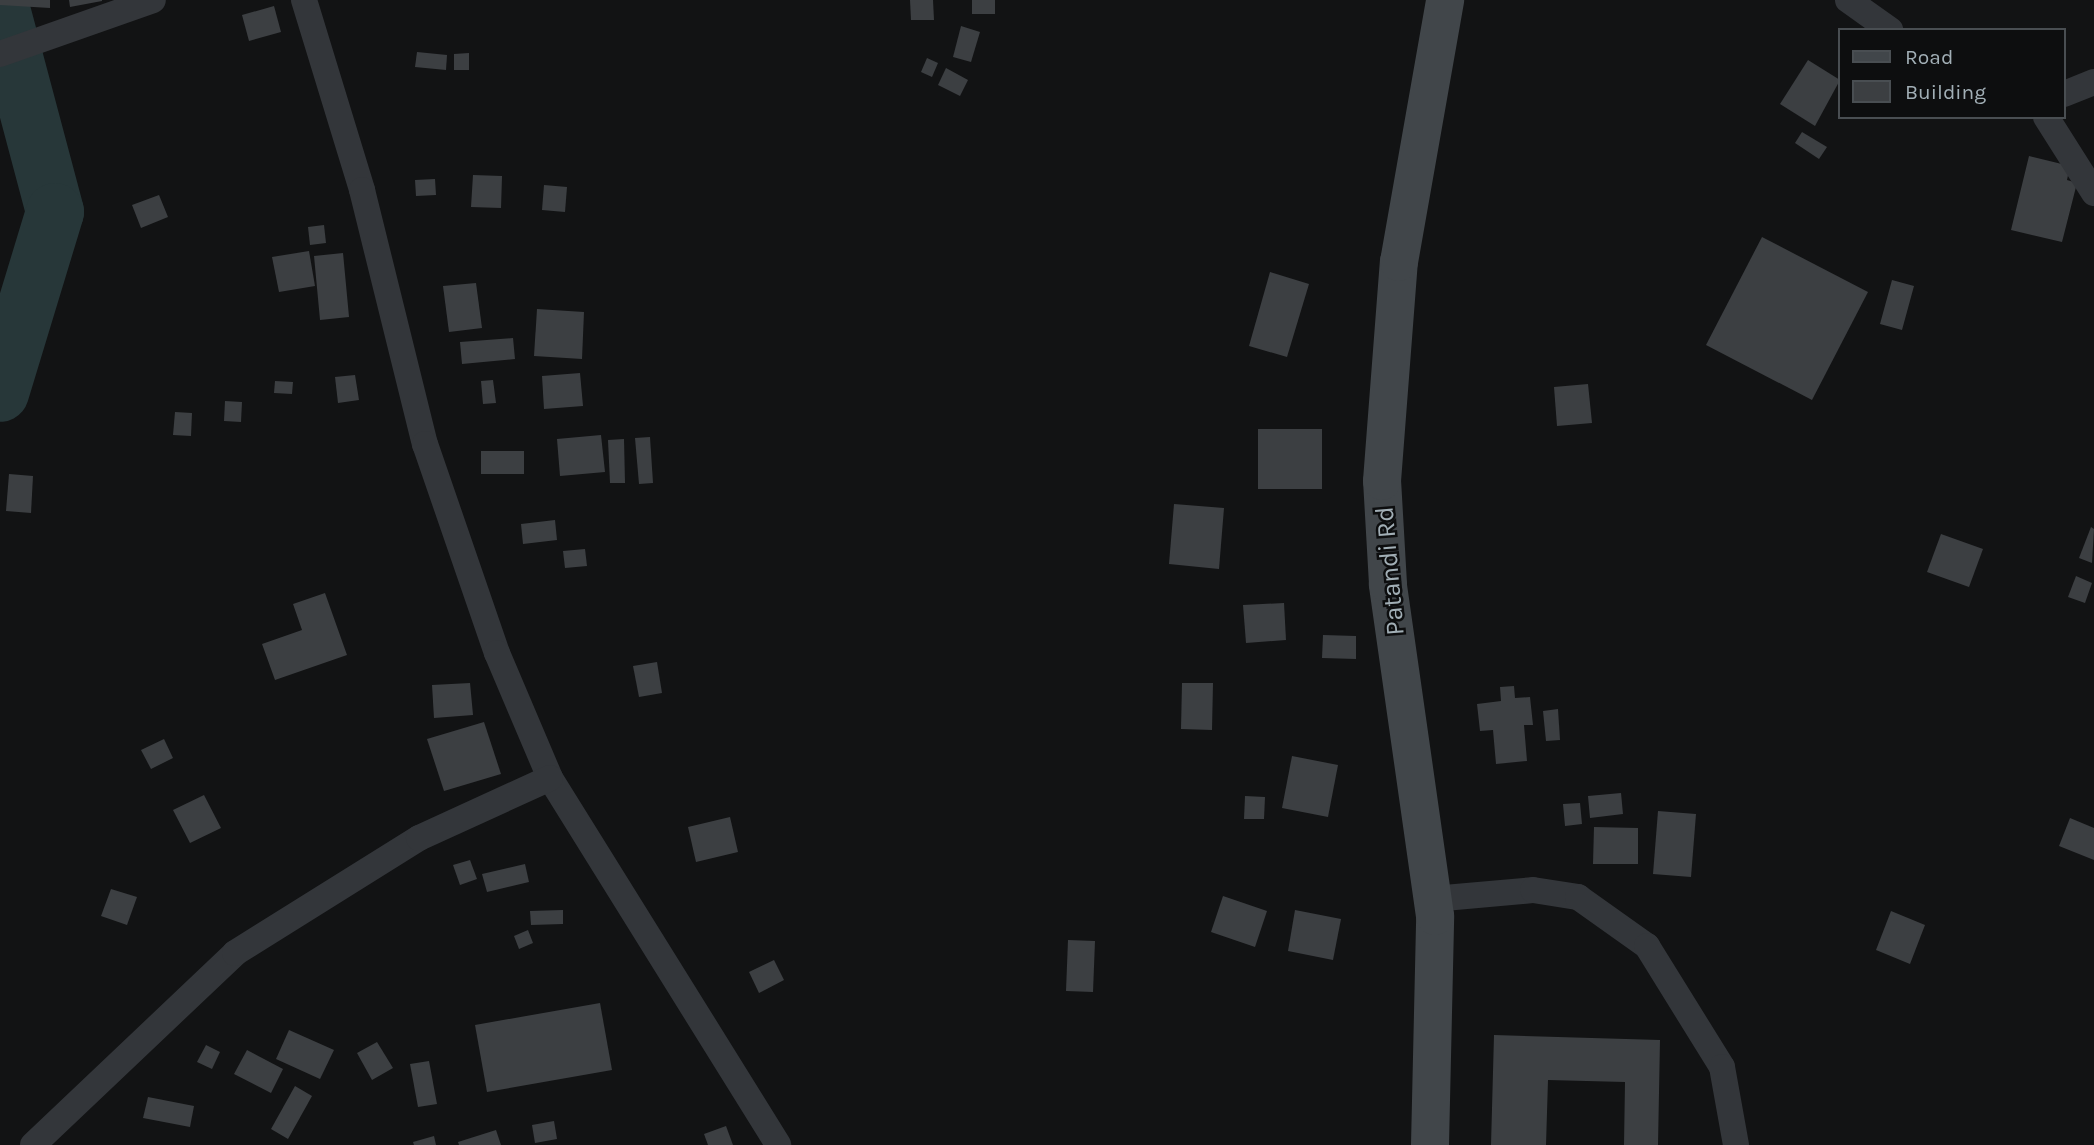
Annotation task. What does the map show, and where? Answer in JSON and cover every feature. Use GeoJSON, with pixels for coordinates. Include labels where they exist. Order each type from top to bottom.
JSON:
{"type":"FeatureCollection","features":[{"type":"Feature","properties":{"kind":"street"},"geometry":{"type":"LineString","coordinates":[[0,54],[153,0]]}},
{"type":"Feature","properties":{"kind":"street"},"geometry":{"type":"LineString","coordinates":[[304,0],[362,190],[425,444],[497,653],[550,778],[778,1145]]}},
{"type":"Feature","properties":{"kind":"street","name":"Patandi Rd"},"geometry":{"type":"LineString","coordinates":[[1430,1145],[1433,899],[1388,584],[1381,481],[1399,262],[1446,0]]}},
{"type":"Feature","properties":{"kind":"street"},"geometry":{"type":"LineString","coordinates":[[1848,0],[1887,28]]}},
{"type":"Feature","properties":{"kind":"street"},"geometry":{"type":"LineString","coordinates":[[2066,93],[2094,82]]}},
{"type":"Feature","properties":{"kind":"street"},"geometry":{"type":"LineString","coordinates":[[2047,119],[2094,193]]}},
{"type":"Feature","properties":{"kind":"street"},"geometry":{"type":"LineString","coordinates":[[33,1145],[235,953],[419,838],[550,778]]}},
{"type":"Feature","properties":{"kind":"street"},"geometry":{"type":"LineString","coordinates":[[1433,899],[1533,890],[1578,897],[1647,946],[1722,1067],[1736,1145]]}},
{"type":"Feature","properties":{"kind":"building"},"geometry":{"type":"Polygon","coordinates":[[[0,0],[50,0],[50,8],[0,5],[0,0]]]}},
{"type":"Feature","properties":{"kind":"building"},"geometry":{"type":"Polygon","coordinates":[[[69,0],[102,0],[102,1],[70,7],[69,0]]]}},
{"type":"Feature","properties":{"kind":"building"},"geometry":{"type":"Polygon","coordinates":[[[910,0],[933,0],[934,20],[911,20],[910,0]]]}},
{"type":"Feature","properties":{"kind":"building"},"geometry":{"type":"Polygon","coordinates":[[[972,0],[995,0],[995,14],[972,14],[972,0]]]}},
{"type":"Feature","properties":{"kind":"building"},"geometry":{"type":"Polygon","coordinates":[[[274,6],[281,32],[249,41],[242,15],[274,6]]]}},
{"type":"Feature","properties":{"kind":"building"},"geometry":{"type":"Polygon","coordinates":[[[961,26],[980,32],[971,62],[953,57],[961,26]]]}},
{"type":"Feature","properties":{"kind":"building"},"geometry":{"type":"Polygon","coordinates":[[[417,52],[447,55],[446,70],[415,67],[417,52]]]}},
{"type":"Feature","properties":{"kind":"building"},"geometry":{"type":"Polygon","coordinates":[[[469,53],[469,70],[454,70],[454,54],[469,53]]]}},
{"type":"Feature","properties":{"kind":"building"},"geometry":{"type":"Polygon","coordinates":[[[927,58],[938,63],[932,77],[921,72],[927,58]]]}},
{"type":"Feature","properties":{"kind":"building"},"geometry":{"type":"Polygon","coordinates":[[[1808,60],[1839,79],[1815,126],[1780,104],[1808,60]]]}},
{"type":"Feature","properties":{"kind":"building"},"geometry":{"type":"Polygon","coordinates":[[[946,68],[968,80],[960,96],[938,85],[946,68]]]}},
{"type":"Feature","properties":{"kind":"building"},"geometry":{"type":"Polygon","coordinates":[[[1802,132],[1827,147],[1819,159],[1795,143],[1802,132]]]}},
{"type":"Feature","properties":{"kind":"building"},"geometry":{"type":"Polygon","coordinates":[[[2029,156],[2070,166],[2067,180],[2077,183],[2062,242],[2011,230],[2029,156]]]}},
{"type":"Feature","properties":{"kind":"building"},"geometry":{"type":"Polygon","coordinates":[[[473,175],[502,176],[501,208],[471,207],[473,175]]]}},
{"type":"Feature","properties":{"kind":"building"},"geometry":{"type":"Polygon","coordinates":[[[435,179],[436,195],[416,196],[415,180],[435,179]]]}},
{"type":"Feature","properties":{"kind":"building"},"geometry":{"type":"Polygon","coordinates":[[[544,185],[567,187],[565,212],[542,210],[544,185]]]}},
{"type":"Feature","properties":{"kind":"building"},"geometry":{"type":"Polygon","coordinates":[[[159,195],[168,217],[141,228],[132,205],[159,195]]]}},
{"type":"Feature","properties":{"kind":"building"},"geometry":{"type":"Polygon","coordinates":[[[324,225],[326,243],[310,245],[308,227],[324,225]]]}},
{"type":"Feature","properties":{"kind":"building"},"geometry":{"type":"Polygon","coordinates":[[[1762,237],[1868,292],[1812,400],[1706,345],[1762,237]]]}},
{"type":"Feature","properties":{"kind":"building"},"geometry":{"type":"Polygon","coordinates":[[[309,251],[315,286],[279,292],[272,257],[309,251]]]}},
{"type":"Feature","properties":{"kind":"building"},"geometry":{"type":"Polygon","coordinates":[[[343,253],[349,317],[320,320],[314,256],[343,253]]]}},
{"type":"Feature","properties":{"kind":"building"},"geometry":{"type":"Polygon","coordinates":[[[1270,272],[1309,284],[1287,357],[1249,346],[1270,272]]]}},
{"type":"Feature","properties":{"kind":"building"},"geometry":{"type":"Polygon","coordinates":[[[1892,280],[1914,286],[1902,330],[1880,324],[1892,280]]]}},
{"type":"Feature","properties":{"kind":"building"},"geometry":{"type":"Polygon","coordinates":[[[476,283],[482,328],[449,332],[443,286],[476,283]]]}},
{"type":"Feature","properties":{"kind":"building"},"geometry":{"type":"Polygon","coordinates":[[[537,309],[584,312],[582,359],[534,356],[537,309]]]}},
{"type":"Feature","properties":{"kind":"building"},"geometry":{"type":"Polygon","coordinates":[[[513,338],[515,359],[462,364],[460,342],[513,338]]]}},
{"type":"Feature","properties":{"kind":"building"},"geometry":{"type":"Polygon","coordinates":[[[580,373],[583,406],[544,409],[542,376],[580,373]]]}},
{"type":"Feature","properties":{"kind":"building"},"geometry":{"type":"Polygon","coordinates":[[[355,375],[359,400],[338,403],[335,377],[355,375]]]}},
{"type":"Feature","properties":{"kind":"building"},"geometry":{"type":"Polygon","coordinates":[[[493,380],[496,403],[483,404],[481,381],[493,380]]]}},
{"type":"Feature","properties":{"kind":"building"},"geometry":{"type":"Polygon","coordinates":[[[275,381],[293,382],[292,394],[274,393],[275,381]]]}},
{"type":"Feature","properties":{"kind":"building"},"geometry":{"type":"Polygon","coordinates":[[[1588,384],[1592,423],[1557,426],[1554,387],[1588,384]]]}},
{"type":"Feature","properties":{"kind":"building"},"geometry":{"type":"Polygon","coordinates":[[[225,401],[242,402],[241,422],[224,421],[225,401]]]}},
{"type":"Feature","properties":{"kind":"building"},"geometry":{"type":"Polygon","coordinates":[[[175,412],[192,413],[191,436],[173,435],[175,412]]]}},
{"type":"Feature","properties":{"kind":"building"},"geometry":{"type":"Polygon","coordinates":[[[1258,429],[1322,429],[1322,489],[1258,489],[1258,429]]]}},
{"type":"Feature","properties":{"kind":"building"},"geometry":{"type":"Polygon","coordinates":[[[601,435],[605,472],[560,476],[557,439],[601,435]]]}},
{"type":"Feature","properties":{"kind":"building"},"geometry":{"type":"Polygon","coordinates":[[[650,437],[653,483],[639,484],[635,438],[650,437]]]}},
{"type":"Feature","properties":{"kind":"building"},"geometry":{"type":"Polygon","coordinates":[[[624,439],[625,483],[610,483],[608,440],[624,439]]]}},
{"type":"Feature","properties":{"kind":"building"},"geometry":{"type":"Polygon","coordinates":[[[481,451],[524,451],[524,474],[481,474],[481,451]]]}},
{"type":"Feature","properties":{"kind":"building"},"geometry":{"type":"Polygon","coordinates":[[[9,474],[33,476],[31,513],[6,511],[9,474]]]}},
{"type":"Feature","properties":{"kind":"building"},"geometry":{"type":"Polygon","coordinates":[[[1174,504],[1224,508],[1219,569],[1169,564],[1174,504]]]}},
{"type":"Feature","properties":{"kind":"building"},"geometry":{"type":"Polygon","coordinates":[[[555,520],[557,540],[523,544],[521,524],[555,520]]]}},
{"type":"Feature","properties":{"kind":"building"},"geometry":{"type":"Polygon","coordinates":[[[2091,527],[2094,529],[2092,563],[2079,558],[2091,527]]]}},
{"type":"Feature","properties":{"kind":"building"},"geometry":{"type":"Polygon","coordinates":[[[1941,534],[1983,549],[1969,587],[1927,572],[1941,534]]]}},
{"type":"Feature","properties":{"kind":"building"},"geometry":{"type":"Polygon","coordinates":[[[585,549],[587,566],[565,568],[563,551],[585,549]]]}},
{"type":"Feature","properties":{"kind":"building"},"geometry":{"type":"Polygon","coordinates":[[[2076,576],[2092,583],[2085,603],[2068,597],[2076,576]]]}},
{"type":"Feature","properties":{"kind":"building"},"geometry":{"type":"Polygon","coordinates":[[[325,593],[347,655],[275,680],[262,644],[302,630],[293,604],[325,593]]]}},
{"type":"Feature","properties":{"kind":"building"},"geometry":{"type":"Polygon","coordinates":[[[1284,603],[1286,640],[1246,643],[1243,605],[1284,603]]]}},
{"type":"Feature","properties":{"kind":"building"},"geometry":{"type":"Polygon","coordinates":[[[1323,635],[1356,636],[1356,659],[1322,658],[1323,635]]]}},
{"type":"Feature","properties":{"kind":"building"},"geometry":{"type":"Polygon","coordinates":[[[657,662],[662,693],[639,697],[633,666],[657,662]]]}},
{"type":"Feature","properties":{"kind":"building"},"geometry":{"type":"Polygon","coordinates":[[[470,683],[473,715],[434,718],[432,685],[470,683]]]}},
{"type":"Feature","properties":{"kind":"building"},"geometry":{"type":"Polygon","coordinates":[[[1182,683],[1213,683],[1212,730],[1181,729],[1182,683]]]}},
{"type":"Feature","properties":{"kind":"building"},"geometry":{"type":"Polygon","coordinates":[[[1514,686],[1515,698],[1530,697],[1533,725],[1524,725],[1527,761],[1496,764],[1493,730],[1480,731],[1477,704],[1501,701],[1500,687],[1514,686]]]}},
{"type":"Feature","properties":{"kind":"building"},"geometry":{"type":"Polygon","coordinates":[[[1558,709],[1560,740],[1546,741],[1543,711],[1558,709]]]}},
{"type":"Feature","properties":{"kind":"building"},"geometry":{"type":"Polygon","coordinates":[[[484,722],[501,774],[444,791],[427,739],[484,722]]]}},
{"type":"Feature","properties":{"kind":"building"},"geometry":{"type":"Polygon","coordinates":[[[164,739],[173,758],[151,769],[141,750],[164,739]]]}},
{"type":"Feature","properties":{"kind":"building"},"geometry":{"type":"Polygon","coordinates":[[[1292,756],[1338,765],[1328,817],[1282,808],[1292,756]]]}},
{"type":"Feature","properties":{"kind":"building"},"geometry":{"type":"Polygon","coordinates":[[[1621,793],[1623,814],[1590,818],[1588,796],[1621,793]]]}},
{"type":"Feature","properties":{"kind":"building"},"geometry":{"type":"Polygon","coordinates":[[[204,795],[221,828],[190,843],[173,810],[204,795]]]}},
{"type":"Feature","properties":{"kind":"building"},"geometry":{"type":"Polygon","coordinates":[[[1245,796],[1265,797],[1264,819],[1244,819],[1245,796]]]}},
{"type":"Feature","properties":{"kind":"building"},"geometry":{"type":"Polygon","coordinates":[[[1580,803],[1582,824],[1565,826],[1563,804],[1580,803]]]}},
{"type":"Feature","properties":{"kind":"building"},"geometry":{"type":"Polygon","coordinates":[[[1658,811],[1696,814],[1691,877],[1653,874],[1658,811]]]}},
{"type":"Feature","properties":{"kind":"building"},"geometry":{"type":"Polygon","coordinates":[[[730,817],[738,852],[696,862],[688,827],[730,817]]]}},
{"type":"Feature","properties":{"kind":"building"},"geometry":{"type":"Polygon","coordinates":[[[2070,818],[2094,828],[2094,860],[2059,846],[2070,818]]]}},
{"type":"Feature","properties":{"kind":"building"},"geometry":{"type":"Polygon","coordinates":[[[1594,827],[1638,828],[1638,864],[1593,864],[1594,827]]]}},
{"type":"Feature","properties":{"kind":"building"},"geometry":{"type":"Polygon","coordinates":[[[470,860],[477,879],[460,885],[453,865],[470,860]]]}},
{"type":"Feature","properties":{"kind":"building"},"geometry":{"type":"Polygon","coordinates":[[[525,864],[529,882],[487,892],[482,874],[525,864]]]}},
{"type":"Feature","properties":{"kind":"building"},"geometry":{"type":"Polygon","coordinates":[[[111,889],[137,897],[127,925],[101,916],[111,889]]]}},
{"type":"Feature","properties":{"kind":"building"},"geometry":{"type":"Polygon","coordinates":[[[1223,896],[1267,911],[1255,947],[1211,932],[1223,896]]]}},
{"type":"Feature","properties":{"kind":"building"},"geometry":{"type":"Polygon","coordinates":[[[563,910],[563,924],[531,925],[530,911],[563,910]]]}},
{"type":"Feature","properties":{"kind":"building"},"geometry":{"type":"Polygon","coordinates":[[[1295,910],[1341,919],[1333,960],[1288,951],[1295,910]]]}},
{"type":"Feature","properties":{"kind":"building"},"geometry":{"type":"Polygon","coordinates":[[[1891,911],[1925,925],[1910,964],[1876,950],[1891,911]]]}},
{"type":"Feature","properties":{"kind":"building"},"geometry":{"type":"Polygon","coordinates":[[[528,930],[533,943],[519,949],[514,936],[528,930]]]}},
{"type":"Feature","properties":{"kind":"building"},"geometry":{"type":"Polygon","coordinates":[[[1068,940],[1095,941],[1093,992],[1066,991],[1068,940]]]}},
{"type":"Feature","properties":{"kind":"building"},"geometry":{"type":"Polygon","coordinates":[[[774,960],[784,980],[759,993],[749,972],[774,960]]]}},
{"type":"Feature","properties":{"kind":"building"},"geometry":{"type":"Polygon","coordinates":[[[600,1003],[612,1070],[487,1092],[475,1025],[600,1003]]]}},
{"type":"Feature","properties":{"kind":"building"},"geometry":{"type":"Polygon","coordinates":[[[289,1030],[334,1050],[320,1079],[276,1059],[289,1030]]]}},
{"type":"Feature","properties":{"kind":"building"},"geometry":{"type":"Polygon","coordinates":[[[1494,1035],[1660,1040],[1658,1145],[1624,1145],[1625,1082],[1548,1080],[1546,1145],[1491,1145],[1494,1035]]]}},
{"type":"Feature","properties":{"kind":"building"},"geometry":{"type":"Polygon","coordinates":[[[377,1042],[393,1068],[372,1080],[357,1053],[377,1042]]]}},
{"type":"Feature","properties":{"kind":"building"},"geometry":{"type":"Polygon","coordinates":[[[206,1045],[220,1052],[212,1069],[197,1062],[206,1045]]]}},
{"type":"Feature","properties":{"kind":"building"},"geometry":{"type":"Polygon","coordinates":[[[247,1050],[283,1069],[271,1093],[234,1074],[247,1050]]]}},
{"type":"Feature","properties":{"kind":"building"},"geometry":{"type":"Polygon","coordinates":[[[429,1061],[437,1104],[418,1107],[410,1064],[429,1061]]]}},
{"type":"Feature","properties":{"kind":"building"},"geometry":{"type":"Polygon","coordinates":[[[295,1086],[312,1096],[288,1139],[271,1129],[295,1086]]]}},
{"type":"Feature","properties":{"kind":"building"},"geometry":{"type":"Polygon","coordinates":[[[148,1097],[194,1106],[190,1127],[143,1118],[148,1097]]]}},
{"type":"Feature","properties":{"kind":"building"},"geometry":{"type":"Polygon","coordinates":[[[554,1121],[557,1139],[535,1143],[532,1125],[554,1121]]]}},
{"type":"Feature","properties":{"kind":"building"},"geometry":{"type":"Polygon","coordinates":[[[726,1126],[733,1145],[708,1145],[704,1134],[726,1126]]]}},
{"type":"Feature","properties":{"kind":"building"},"geometry":{"type":"Polygon","coordinates":[[[496,1130],[501,1145],[459,1145],[458,1142],[496,1130]]]}},
{"type":"Feature","properties":{"kind":"building"},"geometry":{"type":"Polygon","coordinates":[[[434,1136],[436,1145],[414,1145],[413,1142],[434,1136]]]}},
{"type":"Feature","properties":{"kind":"waterway"},"geometry":{"type":"LineString","coordinates":[[0,5],[55,212],[0,393]]}}]}
